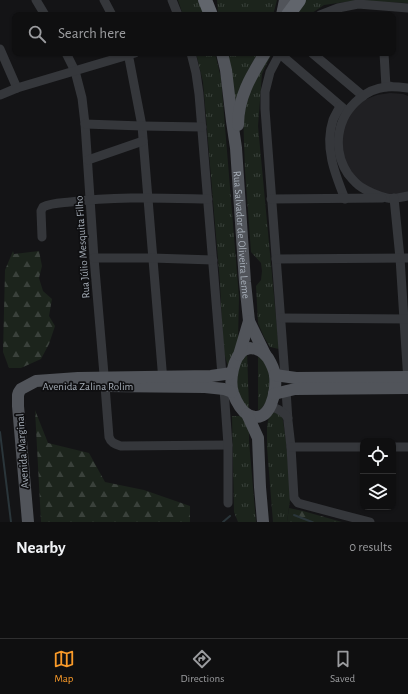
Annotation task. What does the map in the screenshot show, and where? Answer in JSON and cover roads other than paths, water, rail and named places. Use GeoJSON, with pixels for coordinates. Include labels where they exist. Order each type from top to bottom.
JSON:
{"type":"FeatureCollection","features":[{"type":"Feature","properties":{"kind":"highway"},"geometry":{"type":"LineString","coordinates":[[205,0],[211,12]]}},
{"type":"Feature","properties":{"kind":"highway"},"geometry":{"type":"LineString","coordinates":[[290,12],[299,0]]}},
{"type":"Feature","properties":{"kind":"main road"},"geometry":{"type":"LineString","coordinates":[[212,12],[215,0]]}},
{"type":"Feature","properties":{"kind":"main road"},"geometry":{"type":"LineString","coordinates":[[283,12],[285,0]]}},
{"type":"Feature","properties":{"kind":"main road"},"geometry":{"type":"LineString","coordinates":[[223,56],[226,70],[236,148]]}},
{"type":"Feature","properties":{"kind":"main road"},"geometry":{"type":"LineString","coordinates":[[236,148],[238,137],[238,114],[243,92],[249,78],[263,56]]}},
{"type":"Feature","properties":{"kind":"main road","name":"Rua Salvador de Oliveira Leme"},"geometry":{"type":"LineString","coordinates":[[236,148],[249,321]]}},
{"type":"Feature","properties":{"kind":"main road"},"geometry":{"type":"LineString","coordinates":[[249,321],[265,354],[273,368],[280,376],[296,378],[408,381]]}},
{"type":"Feature","properties":{"kind":"main road"},"geometry":{"type":"LineString","coordinates":[[239,355],[249,321]]}},
{"type":"Feature","properties":{"kind":"main road"},"geometry":{"type":"LineString","coordinates":[[258,438],[245,413],[228,390],[231,383],[227,374],[244,350],[250,348],[257,349],[265,354]]}},
{"type":"Feature","properties":{"kind":"main road","name":"Avenida Zalina Rolim"},"geometry":{"type":"LineString","coordinates":[[163,382],[227,374]]}},
{"type":"Feature","properties":{"kind":"main road"},"geometry":{"type":"LineString","coordinates":[[263,522],[258,438],[274,394],[275,382],[280,376]]}},
{"type":"Feature","properties":{"kind":"main road","name":"Avenida Zalina Rolim"},"geometry":{"type":"LineString","coordinates":[[28,385],[36,381],[51,380],[163,382],[228,390]]}},
{"type":"Feature","properties":{"kind":"main road"},"geometry":{"type":"LineString","coordinates":[[274,394],[295,389],[408,381]]}},
{"type":"Feature","properties":{"kind":"main road","name":"Avenida Marginal"},"geometry":{"type":"LineString","coordinates":[[28,385],[21,389],[18,395],[28,522]]}},
{"type":"Feature","properties":{"kind":"main road"},"geometry":{"type":"LineString","coordinates":[[245,413],[257,417],[263,415],[268,409]]}},
{"type":"Feature","properties":{"kind":"street"},"geometry":{"type":"LineString","coordinates":[[36,0],[43,12]]}},
{"type":"Feature","properties":{"kind":"street"},"geometry":{"type":"LineString","coordinates":[[104,0],[110,12]]}},
{"type":"Feature","properties":{"kind":"street"},"geometry":{"type":"LineString","coordinates":[[172,0],[177,12]]}},
{"type":"Feature","properties":{"kind":"street"},"geometry":{"type":"LineString","coordinates":[[328,12],[338,8],[358,4],[382,10],[408,8]]}},
{"type":"Feature","properties":{"kind":"street"},"geometry":{"type":"LineString","coordinates":[[0,49],[17,88]]}},
{"type":"Feature","properties":{"kind":"street","name":"Rua Júlio Mesquita Filho"},"geometry":{"type":"LineString","coordinates":[[68,56],[76,71],[82,98],[85,124],[94,258],[109,437],[111,442],[121,446],[228,445]]}},
{"type":"Feature","properties":{"kind":"street"},"geometry":{"type":"LineString","coordinates":[[0,95],[17,88],[124,56]]}},
{"type":"Feature","properties":{"kind":"street"},"geometry":{"type":"LineString","coordinates":[[130,56],[142,126],[163,382]]}},
{"type":"Feature","properties":{"kind":"street"},"geometry":{"type":"LineString","coordinates":[[192,56],[197,80],[213,260],[227,374]]}},
{"type":"Feature","properties":{"kind":"street"},"geometry":{"type":"LineString","coordinates":[[279,56],[270,72],[265,92],[265,108],[281,318],[280,376]]}},
{"type":"Feature","properties":{"kind":"street"},"geometry":{"type":"LineString","coordinates":[[282,56],[344,109]]}},
{"type":"Feature","properties":{"kind":"street"},"geometry":{"type":"LineString","coordinates":[[316,56],[363,96]]}},
{"type":"Feature","properties":{"kind":"street"},"geometry":{"type":"LineString","coordinates":[[384,56],[386,87]]}},
{"type":"Feature","properties":{"kind":"street"},"geometry":{"type":"LineString","coordinates":[[347,199],[339,183],[331,157],[331,134],[333,120],[344,109],[374,90],[408,84]]}},
{"type":"Feature","properties":{"kind":"street"},"geometry":{"type":"LineString","coordinates":[[386,87],[408,88]]}},
{"type":"Feature","properties":{"kind":"street"},"geometry":{"type":"LineString","coordinates":[[344,109],[338,134],[338,146],[340,158],[345,169],[352,179],[361,187],[390,198]]}},
{"type":"Feature","properties":{"kind":"street"},"geometry":{"type":"LineString","coordinates":[[85,124],[202,127]]}},
{"type":"Feature","properties":{"kind":"street"},"geometry":{"type":"LineString","coordinates":[[88,160],[143,141]]}},
{"type":"Feature","properties":{"kind":"street"},"geometry":{"type":"LineString","coordinates":[[347,199],[358,196],[361,192],[361,187]]}},
{"type":"Feature","properties":{"kind":"street"},"geometry":{"type":"LineString","coordinates":[[271,199],[347,199],[408,196]]}},
{"type":"Feature","properties":{"kind":"street"},"geometry":{"type":"LineString","coordinates":[[390,198],[404,258],[408,381]]}},
{"type":"Feature","properties":{"kind":"street"},"geometry":{"type":"LineString","coordinates":[[42,237],[41,211],[43,207],[50,205],[91,199],[208,199]]}},
{"type":"Feature","properties":{"kind":"street"},"geometry":{"type":"LineString","coordinates":[[94,258],[213,260]]}},
{"type":"Feature","properties":{"kind":"street"},"geometry":{"type":"LineString","coordinates":[[276,259],[404,258]]}},
{"type":"Feature","properties":{"kind":"street"},"geometry":{"type":"LineString","coordinates":[[281,318],[406,319]]}},
{"type":"Feature","properties":{"kind":"street"},"geometry":{"type":"LineString","coordinates":[[228,390],[226,413],[228,445],[228,503]]}},
{"type":"Feature","properties":{"kind":"street"},"geometry":{"type":"LineString","coordinates":[[286,390],[294,498],[298,503],[370,522]]}},
{"type":"Feature","properties":{"kind":"street"},"geometry":{"type":"LineString","coordinates":[[268,409],[276,408],[283,412],[288,418]]}},
{"type":"Feature","properties":{"kind":"street"},"geometry":{"type":"LineString","coordinates":[[226,413],[245,413]]}},
{"type":"Feature","properties":{"kind":"street"},"geometry":{"type":"LineString","coordinates":[[291,447],[360,447]]}},
{"type":"Feature","properties":{"kind":"street"},"geometry":{"type":"LineString","coordinates":[[396,447],[408,447]]}},
{"type":"Feature","properties":{"kind":"waterway"},"geometry":{"type":"LineString","coordinates":[[0,432],[11,522]]}},
{"type":"Feature","properties":{"kind":"waterway"},"geometry":{"type":"LineString","coordinates":[[294,515],[312,522]]}},
{"type":"Feature","properties":{"kind":"waterway"},"geometry":{"type":"LineString","coordinates":[[223,522],[230,516]]}}]}
